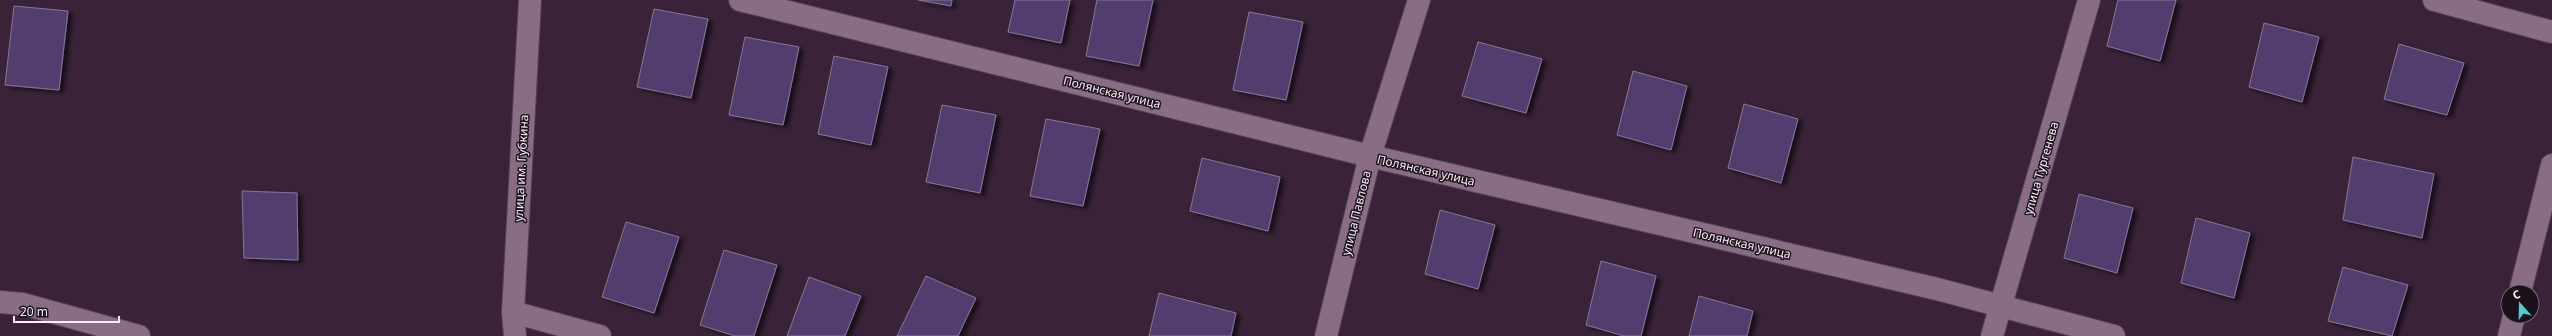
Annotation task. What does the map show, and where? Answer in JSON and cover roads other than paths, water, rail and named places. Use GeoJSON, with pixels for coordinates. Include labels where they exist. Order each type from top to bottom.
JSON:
{"type":"FeatureCollection","features":[{"type":"Feature","properties":{"kind":"street","name":"улица им. Губкина"},"geometry":{"type":"LineString","coordinates":[[514,336],[513,312],[530,0]]}},
{"type":"Feature","properties":{"kind":"street","name":"Полянская улица"},"geometry":{"type":"LineString","coordinates":[[740,0],[1370,156],[2001,306],[2114,336]]}},
{"type":"Feature","properties":{"kind":"street","name":"улица Павлова"},"geometry":{"type":"LineString","coordinates":[[1326,336],[1370,156],[1419,0]]}},
{"type":"Feature","properties":{"kind":"street","name":"улица Тургенева"},"geometry":{"type":"LineString","coordinates":[[1992,336],[2089,0]]}},
{"type":"Feature","properties":{"kind":"street"},"geometry":{"type":"LineString","coordinates":[[2434,0],[2552,32]]}},
{"type":"Feature","properties":{"kind":"street"},"geometry":{"type":"LineString","coordinates":[[2522,284],[2552,165]]}},
{"type":"Feature","properties":{"kind":"street"},"geometry":{"type":"LineString","coordinates":[[0,302],[23,304],[139,336]]}},
{"type":"Feature","properties":{"kind":"street"},"geometry":{"type":"LineString","coordinates":[[513,312],[600,336]]}},
{"type":"Feature","properties":{"kind":"street"},"geometry":{"type":"LineString","coordinates":[[2509,336],[2512,324]]}}]}
